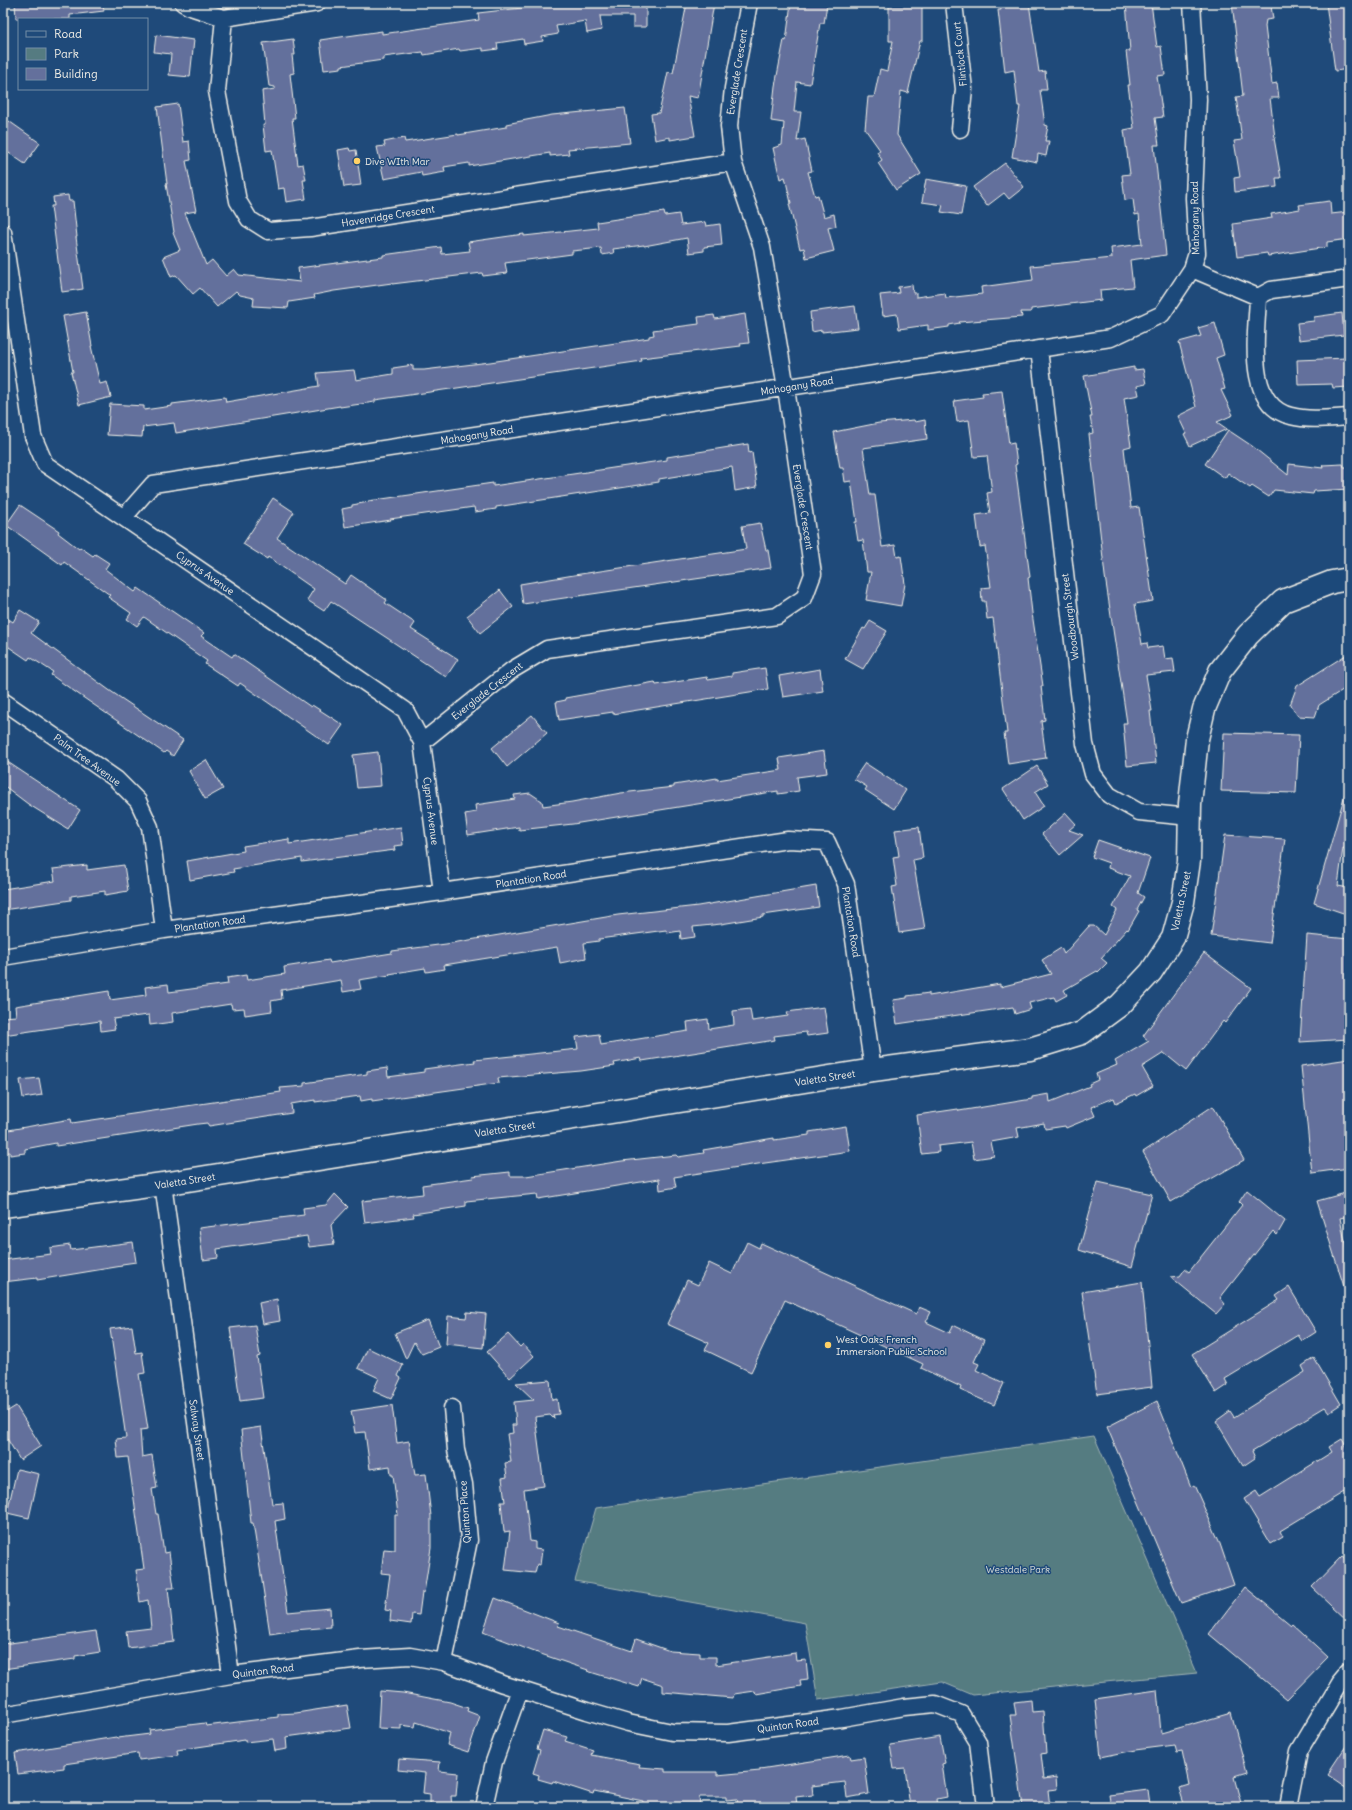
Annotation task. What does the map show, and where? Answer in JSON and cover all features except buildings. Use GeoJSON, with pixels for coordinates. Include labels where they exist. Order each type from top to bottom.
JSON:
{"type":"FeatureCollection","features":[{"type":"Feature","properties":{"kind":"street"},"geometry":{"type":"LineString","coordinates":[[183,3],[190,7],[224,18],[317,3]]}},
{"type":"Feature","properties":{"kind":"street","name":"Everglade Crescent"},"geometry":{"type":"LineString","coordinates":[[422,742],[512,670],[547,649],[777,616],[804,598],[814,574],[786,388],[762,247],[733,162],[729,126],[732,96],[749,3]]}},
{"type":"Feature","properties":{"kind":"street","name":"Flintlock Court"},"geometry":{"type":"LineString","coordinates":[[954,3],[964,90],[960,129]]}},
{"type":"Feature","properties":{"kind":"street","name":"Mahogany Road"},"geometry":{"type":"LineString","coordinates":[[124,517],[153,484],[1111,338],[1162,314],[1192,269],[1197,253],[1194,198],[1198,99],[1192,3]]}},
{"type":"Feature","properties":{"kind":"street","name":"Havenridge Crescent"},"geometry":{"type":"LineString","coordinates":[[224,18],[217,91],[238,200],[249,219],[268,231],[310,228],[733,162]]}},
{"type":"Feature","properties":{"kind":"street","name":"Cyprus Avenue"},"geometry":{"type":"LineString","coordinates":[[3,232],[33,436],[45,464],[405,710],[422,742],[442,892]]}},
{"type":"Feature","properties":{"kind":"street"},"geometry":{"type":"LineString","coordinates":[[1192,269],[1258,297]]}},
{"type":"Feature","properties":{"kind":"street"},"geometry":{"type":"LineString","coordinates":[[1258,297],[1271,290],[1349,280]]}},
{"type":"Feature","properties":{"kind":"street"},"geometry":{"type":"LineString","coordinates":[[1258,297],[1256,354],[1258,379],[1265,397],[1275,409],[1291,416],[1319,418],[1349,417]]}},
{"type":"Feature","properties":{"kind":"street","name":"Woodbourgh Street"},"geometry":{"type":"LineString","coordinates":[[1039,349],[1085,744],[1093,774],[1109,795],[1138,812],[1190,817]]}},
{"type":"Feature","properties":{"kind":"street","name":"Valetta Street"},"geometry":{"type":"LineString","coordinates":[[3,1206],[163,1184],[873,1070],[1030,1049],[1082,1033],[1120,1005],[1151,972],[1173,938],[1183,902],[1189,861],[1190,817],[1197,739],[1204,709],[1220,671],[1248,635],[1282,601],[1332,582],[1349,579]]}},
{"type":"Feature","properties":{"kind":"street","name":"Palm Tree Avenue"},"geometry":{"type":"LineString","coordinates":[[3,701],[116,779],[138,801],[150,827],[164,930]]}},
{"type":"Feature","properties":{"kind":"street","name":"Plantation Road"},"geometry":{"type":"LineString","coordinates":[[3,957],[164,930],[442,892],[788,840],[827,842],[846,884],[873,1070]]}},
{"type":"Feature","properties":{"kind":"street","name":"Salway Street"},"geometry":{"type":"LineString","coordinates":[[163,1184],[231,1675]]}},
{"type":"Feature","properties":{"kind":"street","name":"Quinton Place"},"geometry":{"type":"LineString","coordinates":[[444,1662],[469,1540],[464,1484],[456,1450],[452,1408]]}},
{"type":"Feature","properties":{"kind":"street","name":"Quinton Road"},"geometry":{"type":"LineString","coordinates":[[3,1715],[231,1675],[360,1659],[410,1656],[444,1662],[520,1689],[628,1723],[672,1732],[728,1733],[842,1718],[904,1707],[935,1704],[961,1714],[978,1742],[986,1807]]}},
{"type":"Feature","properties":{"kind":"street"},"geometry":{"type":"LineString","coordinates":[[1288,1807],[1299,1751],[1336,1690],[1349,1672]]}},
{"type":"Feature","properties":{"kind":"street"},"geometry":{"type":"LineString","coordinates":[[484,1807],[494,1762],[520,1689]]}},
{"type":"Feature","properties":{"kind":"green space","name":"Westdale Park"},"geometry":{"type":"Polygon","coordinates":[[[1094,1436],[1197,1673],[973,1695],[942,1682],[818,1700],[805,1623],[575,1581],[596,1508],[1094,1436]]]}},
{"type":"Feature","properties":{"kind":"place","name":"Dive WIth Mar"},"geometry":{"type":"Point","coordinates":[357,161]}},
{"type":"Feature","properties":{"kind":"place","name":"West Oaks French Immersion Public School"},"geometry":{"type":"Point","coordinates":[828,1345]}}]}
